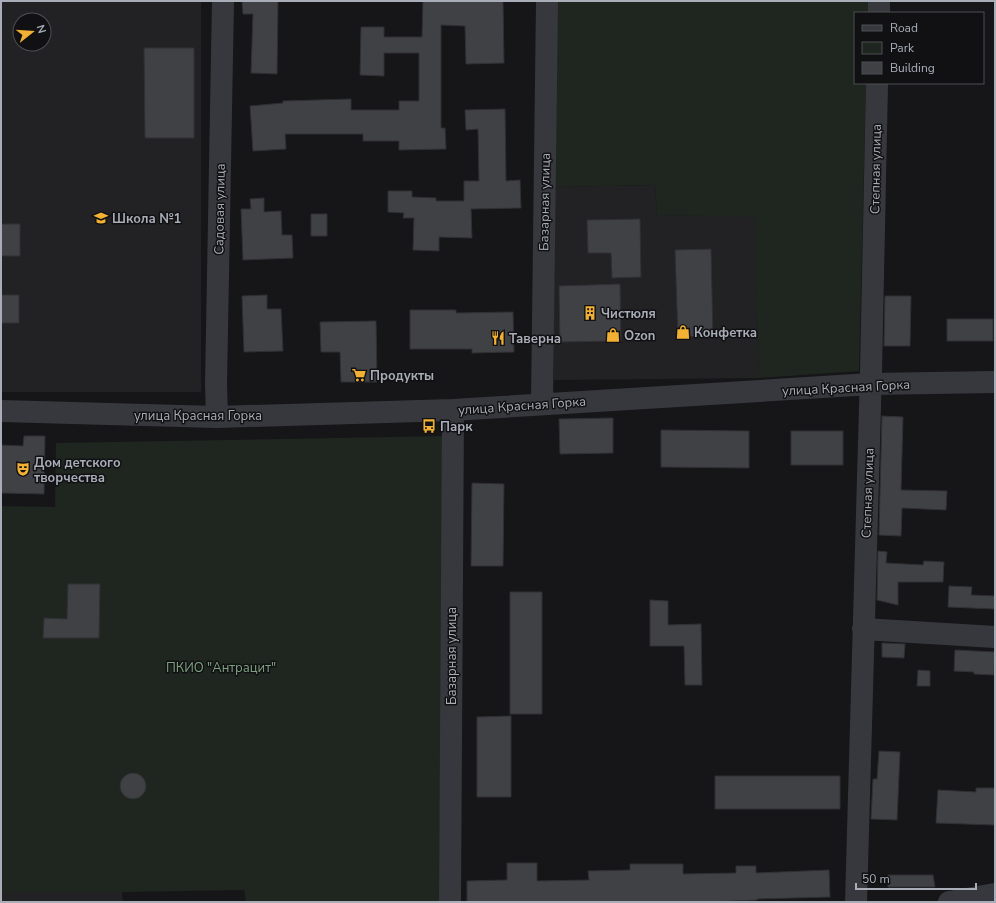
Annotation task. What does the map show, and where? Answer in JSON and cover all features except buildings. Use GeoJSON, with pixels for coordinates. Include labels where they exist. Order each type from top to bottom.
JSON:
{"type":"FeatureCollection","features":[{"type":"Feature","properties":{"kind":"street","name":"Садовая улица"},"geometry":{"type":"LineString","coordinates":[[217,417],[216,384],[223,1]]}},
{"type":"Feature","properties":{"kind":"street","name":"Базарная улица"},"geometry":{"type":"LineString","coordinates":[[542,403],[546,1]]}},
{"type":"Feature","properties":{"kind":"street"},"geometry":{"type":"LineString","coordinates":[[878,12],[879,1]]}},
{"type":"Feature","properties":{"kind":"street","name":"Степная улица"},"geometry":{"type":"LineString","coordinates":[[856,902],[871,384],[877,84]]}},
{"type":"Feature","properties":{"kind":"street","name":"улица Красная Горка"},"geometry":{"type":"LineString","coordinates":[[1,411],[217,417],[452,410],[542,403],[871,384],[995,382]]}},
{"type":"Feature","properties":{"kind":"street","name":"Базарная улица"},"geometry":{"type":"LineString","coordinates":[[450,902],[452,410]]}},
{"type":"Feature","properties":{"kind":"street"},"geometry":{"type":"LineString","coordinates":[[863,629],[995,637]]}},
{"type":"Feature","properties":{"kind":"street"},"geometry":{"type":"LineString","coordinates":[[949,902],[995,894]]}},
{"type":"Feature","properties":{"kind":"shaded area","name":"Школа №1"},"geometry":{"type":"Polygon","coordinates":[[[1,1],[201,1],[201,392],[1,392],[1,1]]]}},
{"type":"Feature","properties":{"kind":"shaded area"},"geometry":{"type":"Polygon","coordinates":[[[655,185],[657,215],[755,216],[759,378],[554,380],[553,187],[655,185]]]}},
{"type":"Feature","properties":{"kind":"shaded area"},"geometry":{"type":"Polygon","coordinates":[[[1,892],[122,892],[123,902],[1,902],[1,892]]]}},
{"type":"Feature","properties":{"kind":"green space"},"geometry":{"type":"Polygon","coordinates":[[[557,1],[868,1],[868,12],[854,12],[854,84],[866,84],[859,371],[759,378],[754,217],[657,215],[655,185],[553,187],[557,1]]]}},
{"type":"Feature","properties":{"kind":"green space","name":"ПКИО \"Антрацит\""},"geometry":{"type":"Polygon","coordinates":[[[444,436],[439,902],[246,902],[244,890],[1,892],[1,506],[55,507],[56,443],[444,436]]]}},
{"type":"Feature","properties":{"kind":"place","name":"Школа №1"},"geometry":{"type":"Point","coordinates":[101,218]}},
{"type":"Feature","properties":{"kind":"place","name":"Чистюля"},"geometry":{"type":"Point","coordinates":[590,313]}},
{"type":"Feature","properties":{"kind":"place","name":"Конфетка"},"geometry":{"type":"Point","coordinates":[683,332]}},
{"type":"Feature","properties":{"kind":"place","name":"Ozon"},"geometry":{"type":"Point","coordinates":[613,335]}},
{"type":"Feature","properties":{"kind":"place","name":"Таверна"},"geometry":{"type":"Point","coordinates":[498,338]}},
{"type":"Feature","properties":{"kind":"place","name":"Продукты"},"geometry":{"type":"Point","coordinates":[359,375]}},
{"type":"Feature","properties":{"kind":"place","name":"Парк"},"geometry":{"type":"Point","coordinates":[429,426]}},
{"type":"Feature","properties":{"kind":"place","name":"Дом детского творчества"},"geometry":{"type":"Point","coordinates":[23,469]}}]}
